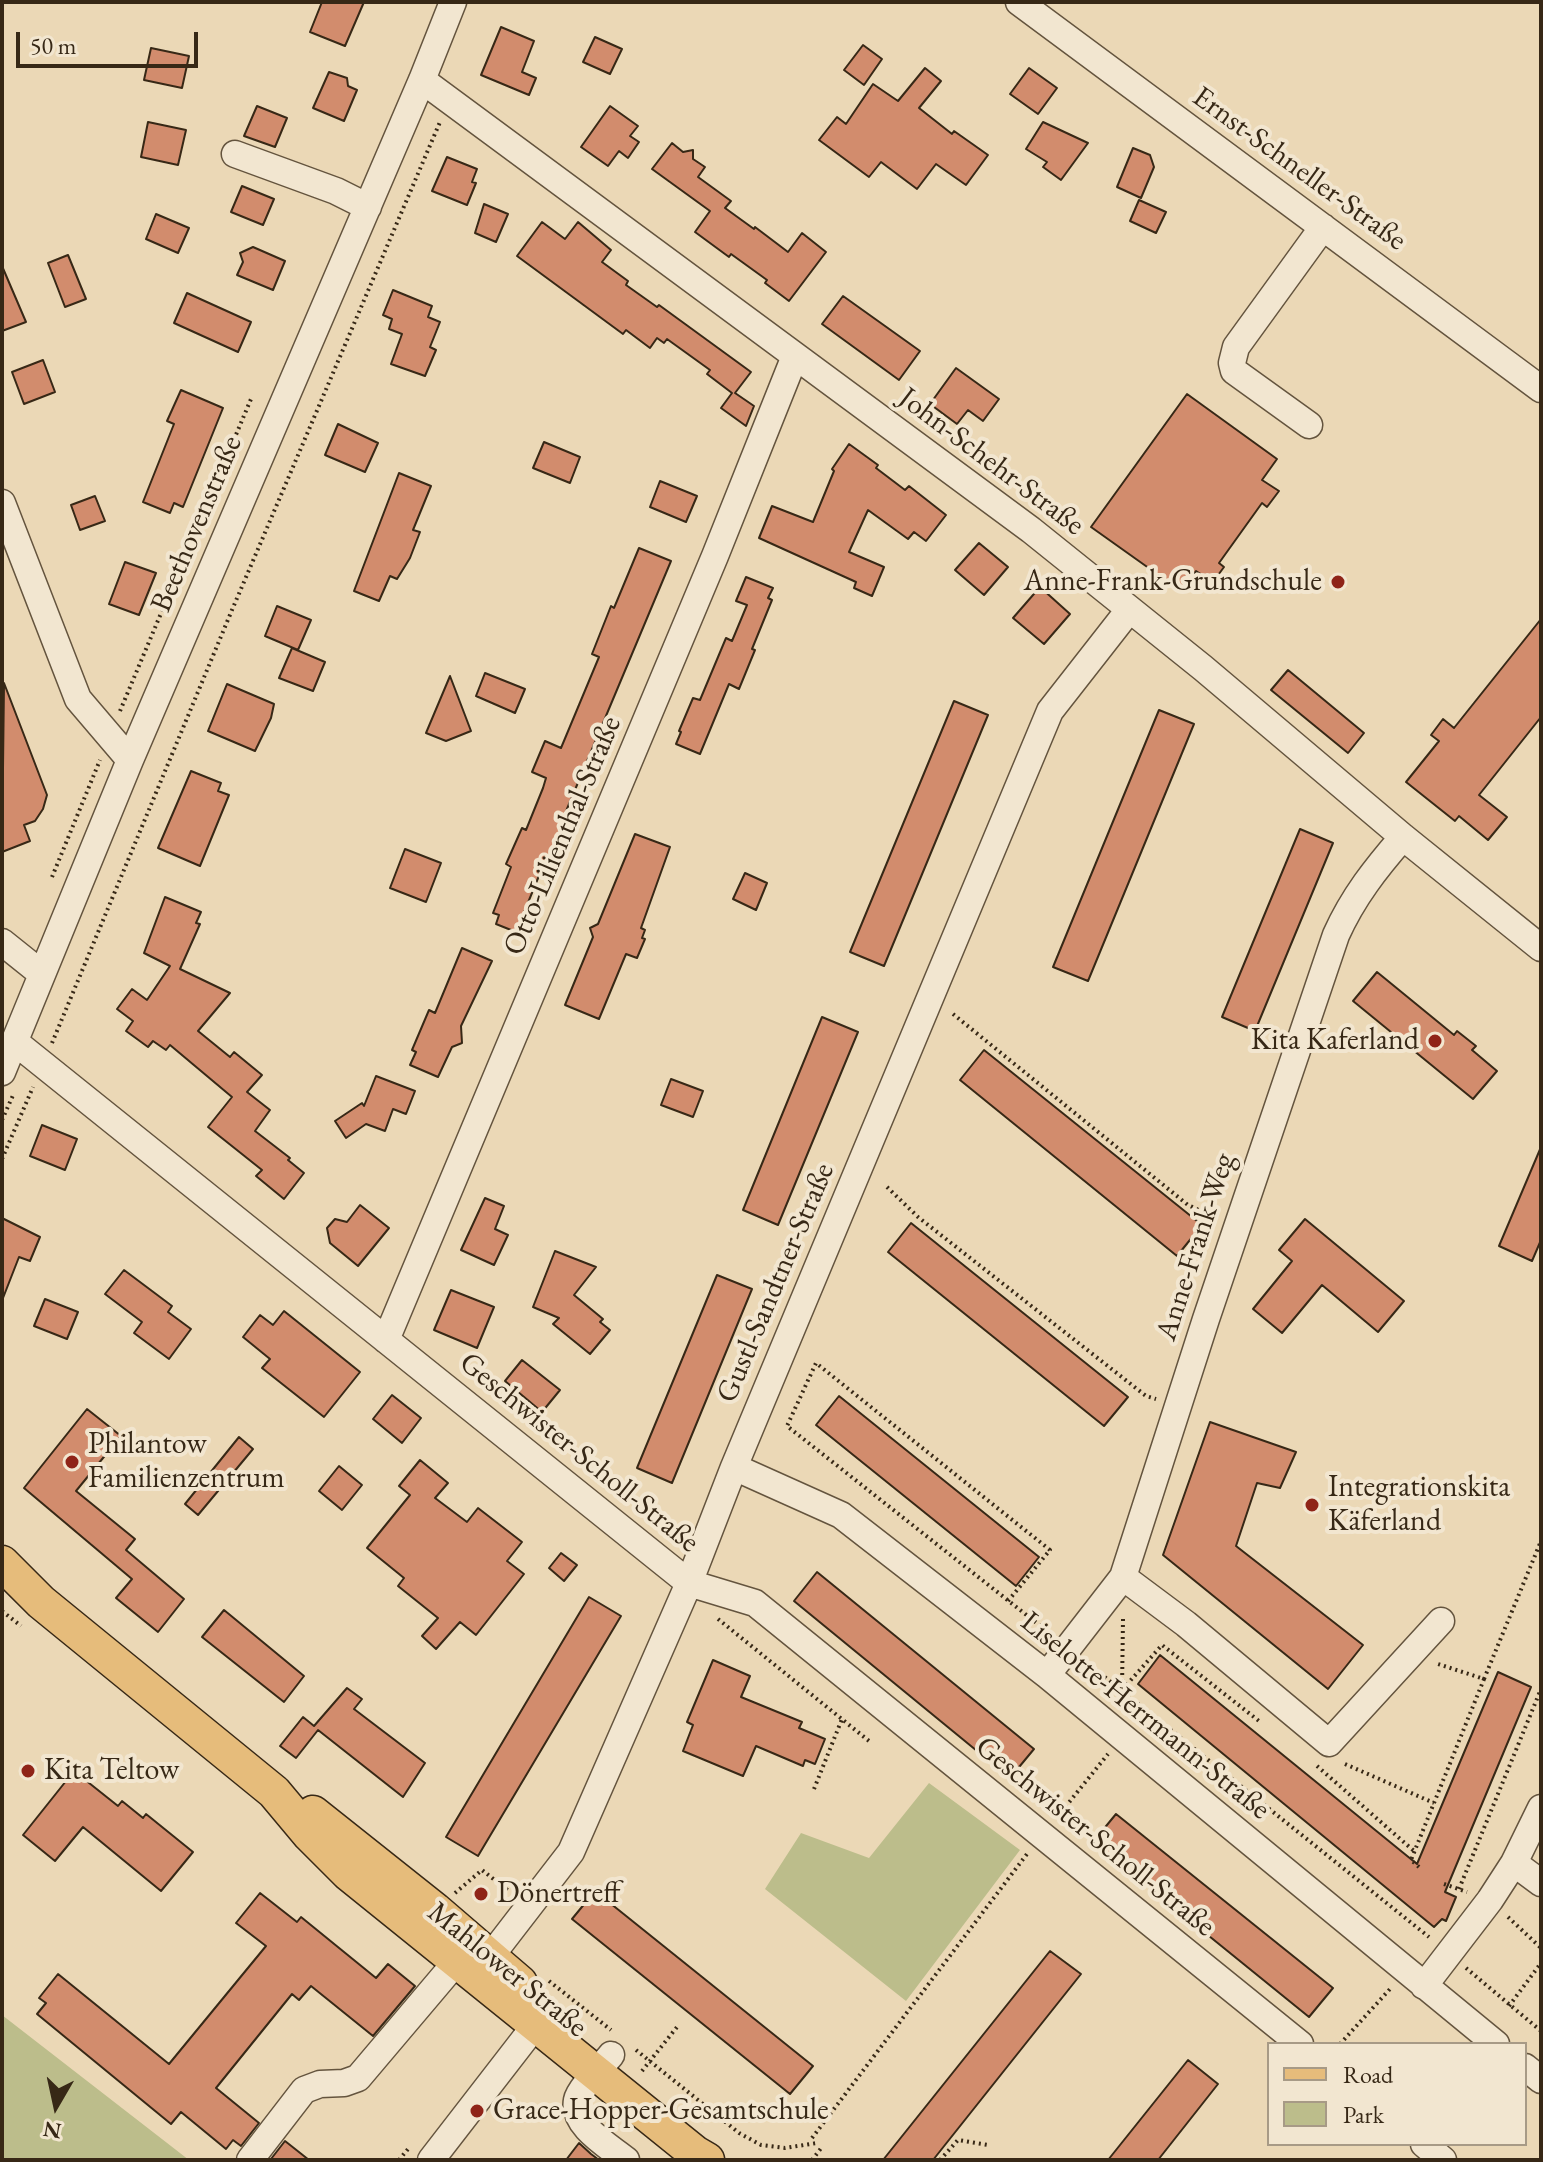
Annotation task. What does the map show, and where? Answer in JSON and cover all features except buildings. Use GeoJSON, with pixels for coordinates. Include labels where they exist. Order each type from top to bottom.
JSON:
{"type":"FeatureCollection","features":[{"type":"Feature","properties":{"kind":"main road","name":"Mahlower Straße"},"geometry":{"type":"LineString","coordinates":[[2,1563],[41,1602],[274,1792],[310,1835],[348,1873],[613,2051],[715,2141],[731,2160]]}},
{"type":"Feature","properties":{"kind":"main road","name":"Mahlower Straße"},"geometry":{"type":"LineString","coordinates":[[2,1579],[41,1602]]}},
{"type":"Feature","properties":{"kind":"main road","name":"Mahlower Straße"},"geometry":{"type":"LineString","coordinates":[[474,1959],[537,2023],[613,2051],[695,2153],[707,2160]]}},
{"type":"Feature","properties":{"kind":"street","name":"Ernst-Schneller-Straße"},"geometry":{"type":"LineString","coordinates":[[1019,2],[1541,389]]}},
{"type":"Feature","properties":{"kind":"street","name":"Beethovenstraße"},"geometry":{"type":"LineString","coordinates":[[2,1072],[130,760],[422,80],[448,4]]}},
{"type":"Feature","properties":{"kind":"street","name":"John-Schehr-Straße"},"geometry":{"type":"LineString","coordinates":[[422,80],[1031,530],[1541,948]]}},
{"type":"Feature","properties":{"kind":"street"},"geometry":{"type":"LineString","coordinates":[[235,154],[308,180],[368,207]]}},
{"type":"Feature","properties":{"kind":"street"},"geometry":{"type":"LineString","coordinates":[[1309,425],[1234,371],[1232,363],[1236,347],[1323,227]]}},
{"type":"Feature","properties":{"kind":"street","name":"Otto-Lilienthal-Straße"},"geometry":{"type":"LineString","coordinates":[[386,1340],[715,556],[795,356]]}},
{"type":"Feature","properties":{"kind":"street"},"geometry":{"type":"LineString","coordinates":[[2,503],[78,699],[130,760]]}},
{"type":"Feature","properties":{"kind":"street","name":"Gustl-Sandtner-Straße"},"geometry":{"type":"LineString","coordinates":[[250,2160],[304,2090],[358,2078],[474,1959],[530,1908],[571,1852],[689,1583],[734,1467],[1050,711],[1129,610]]}},
{"type":"Feature","properties":{"kind":"street","name":"Anne-Frank-Weg"},"geometry":{"type":"LineString","coordinates":[[1047,1675],[1123,1577],[1336,935],[1349,905],[1403,837]]}},
{"type":"Feature","properties":{"kind":"street"},"geometry":{"type":"LineString","coordinates":[[2,942],[42,974]]}},
{"type":"Feature","properties":{"kind":"street","name":"Geschwister-Scholl-Straße"},"geometry":{"type":"LineString","coordinates":[[15,1042],[689,1583],[755,1603],[1298,2042]]}},
{"type":"Feature","properties":{"kind":"street","name":"Liselotte-Herrmann-Straße"},"geometry":{"type":"LineString","coordinates":[[734,1467],[841,1515],[1047,1675],[1494,2042]]}},
{"type":"Feature","properties":{"kind":"street"},"geometry":{"type":"LineString","coordinates":[[1123,1577],[1186,1624],[1329,1743],[1441,1621]]}},
{"type":"Feature","properties":{"kind":"street"},"geometry":{"type":"LineString","coordinates":[[1415,1978],[1450,1954],[1514,1863],[1541,1808]]}},
{"type":"Feature","properties":{"kind":"street"},"geometry":{"type":"LineString","coordinates":[[1514,1863],[1541,1883]]}},
{"type":"Feature","properties":{"kind":"street"},"geometry":{"type":"LineString","coordinates":[[431,2160],[537,2023]]}},
{"type":"Feature","properties":{"kind":"street"},"geometry":{"type":"LineString","coordinates":[[613,2051],[577,2098],[577,2115],[626,2160]]}},
{"type":"Feature","properties":{"kind":"street"},"geometry":{"type":"LineString","coordinates":[[1426,2146],[1443,2160]]}},
{"type":"Feature","properties":{"kind":"path"},"geometry":{"type":"LineString","coordinates":[[2,1159],[437,125],[444,118]]}},
{"type":"Feature","properties":{"kind":"path"},"geometry":{"type":"LineString","coordinates":[[49,886],[251,399]]}},
{"type":"Feature","properties":{"kind":"path"},"geometry":{"type":"LineString","coordinates":[[953,1014],[1188,1205],[1237,1226]]}},
{"type":"Feature","properties":{"kind":"path"},"geometry":{"type":"LineString","coordinates":[[887,1187],[918,1217],[1146,1396],[1178,1406]]}},
{"type":"Feature","properties":{"kind":"path"},"geometry":{"type":"LineString","coordinates":[[1008,1601],[1050,1550],[816,1363],[787,1426],[1067,1648],[1122,1690],[1541,2031]]}},
{"type":"Feature","properties":{"kind":"path"},"geometry":{"type":"LineString","coordinates":[[1419,1867],[1411,1860],[1414,1851],[1541,1541]]}},
{"type":"Feature","properties":{"kind":"path"},"geometry":{"type":"LineString","coordinates":[[1122,1690],[1123,1577]]}},
{"type":"Feature","properties":{"kind":"path"},"geometry":{"type":"LineString","coordinates":[[710,1613],[869,1741]]}},
{"type":"Feature","properties":{"kind":"path"},"geometry":{"type":"LineString","coordinates":[[1122,1690],[1162,1645],[1267,1727]]}},
{"type":"Feature","properties":{"kind":"path"},"geometry":{"type":"LineString","coordinates":[[1411,1656],[1484,1679]]}},
{"type":"Feature","properties":{"kind":"path"},"geometry":{"type":"LineString","coordinates":[[1459,1889],[1541,1689]]}},
{"type":"Feature","properties":{"kind":"path"},"geometry":{"type":"LineString","coordinates":[[814,1789],[842,1719]]}},
{"type":"Feature","properties":{"kind":"path"},"geometry":{"type":"LineString","coordinates":[[812,2138],[1042,1835],[1122,1737]]}},
{"type":"Feature","properties":{"kind":"path"},"geometry":{"type":"LineString","coordinates":[[1337,1757],[1346,1765],[1434,1803]]}},
{"type":"Feature","properties":{"kind":"path"},"geometry":{"type":"LineString","coordinates":[[1314,1764],[1414,1851]]}},
{"type":"Feature","properties":{"kind":"path"},"geometry":{"type":"LineString","coordinates":[[451,1897],[482,1870],[530,1908]]}},
{"type":"Feature","properties":{"kind":"path"},"geometry":{"type":"LineString","coordinates":[[1490,1900],[1541,1948]]}},
{"type":"Feature","properties":{"kind":"path"},"geometry":{"type":"LineString","coordinates":[[1509,2006],[1541,1963]]}},
{"type":"Feature","properties":{"kind":"path"},"geometry":{"type":"LineString","coordinates":[[542,1976],[594,2016],[613,2051],[650,2061],[739,2133],[761,2145],[785,2148],[820,2145],[812,2160]]}},
{"type":"Feature","properties":{"kind":"path"},"geometry":{"type":"LineString","coordinates":[[1342,2042],[1415,1978]]}},
{"type":"Feature","properties":{"kind":"path"},"geometry":{"type":"LineString","coordinates":[[587,2026],[594,2016]]}},
{"type":"Feature","properties":{"kind":"path"},"geometry":{"type":"LineString","coordinates":[[642,2071],[677,2027]]}},
{"type":"Feature","properties":{"kind":"path"},"geometry":{"type":"LineString","coordinates":[[940,2160],[958,2140],[988,2145]]}},
{"type":"Feature","properties":{"kind":"green space"},"geometry":{"type":"Polygon","coordinates":[[[929,1783],[1020,1850],[906,2001],[765,1889],[801,1833],[869,1858],[929,1783]]]}},
{"type":"Feature","properties":{"kind":"green space"},"geometry":{"type":"Polygon","coordinates":[[[2,2015],[189,2160],[2,2160],[2,2015]]]}},
{"type":"Feature","properties":{"kind":"place","name":"Anne-Frank-Grundschule"},"geometry":{"type":"Point","coordinates":[1338,582]}},
{"type":"Feature","properties":{"kind":"place","name":"Kita Kaferland"},"geometry":{"type":"Point","coordinates":[1435,1041]}},
{"type":"Feature","properties":{"kind":"place","name":"Philantow Familienzentrum"},"geometry":{"type":"Point","coordinates":[72,1462]}},
{"type":"Feature","properties":{"kind":"place","name":"Integrationskita Käferland"},"geometry":{"type":"Point","coordinates":[1312,1505]}},
{"type":"Feature","properties":{"kind":"place","name":"Kita Teltow"},"geometry":{"type":"Point","coordinates":[28,1771]}},
{"type":"Feature","properties":{"kind":"place","name":"Dönertreff"},"geometry":{"type":"Point","coordinates":[481,1894]}},
{"type":"Feature","properties":{"kind":"place","name":"Grace-Hopper-Gesamtschule"},"geometry":{"type":"Point","coordinates":[477,2111]}}]}
